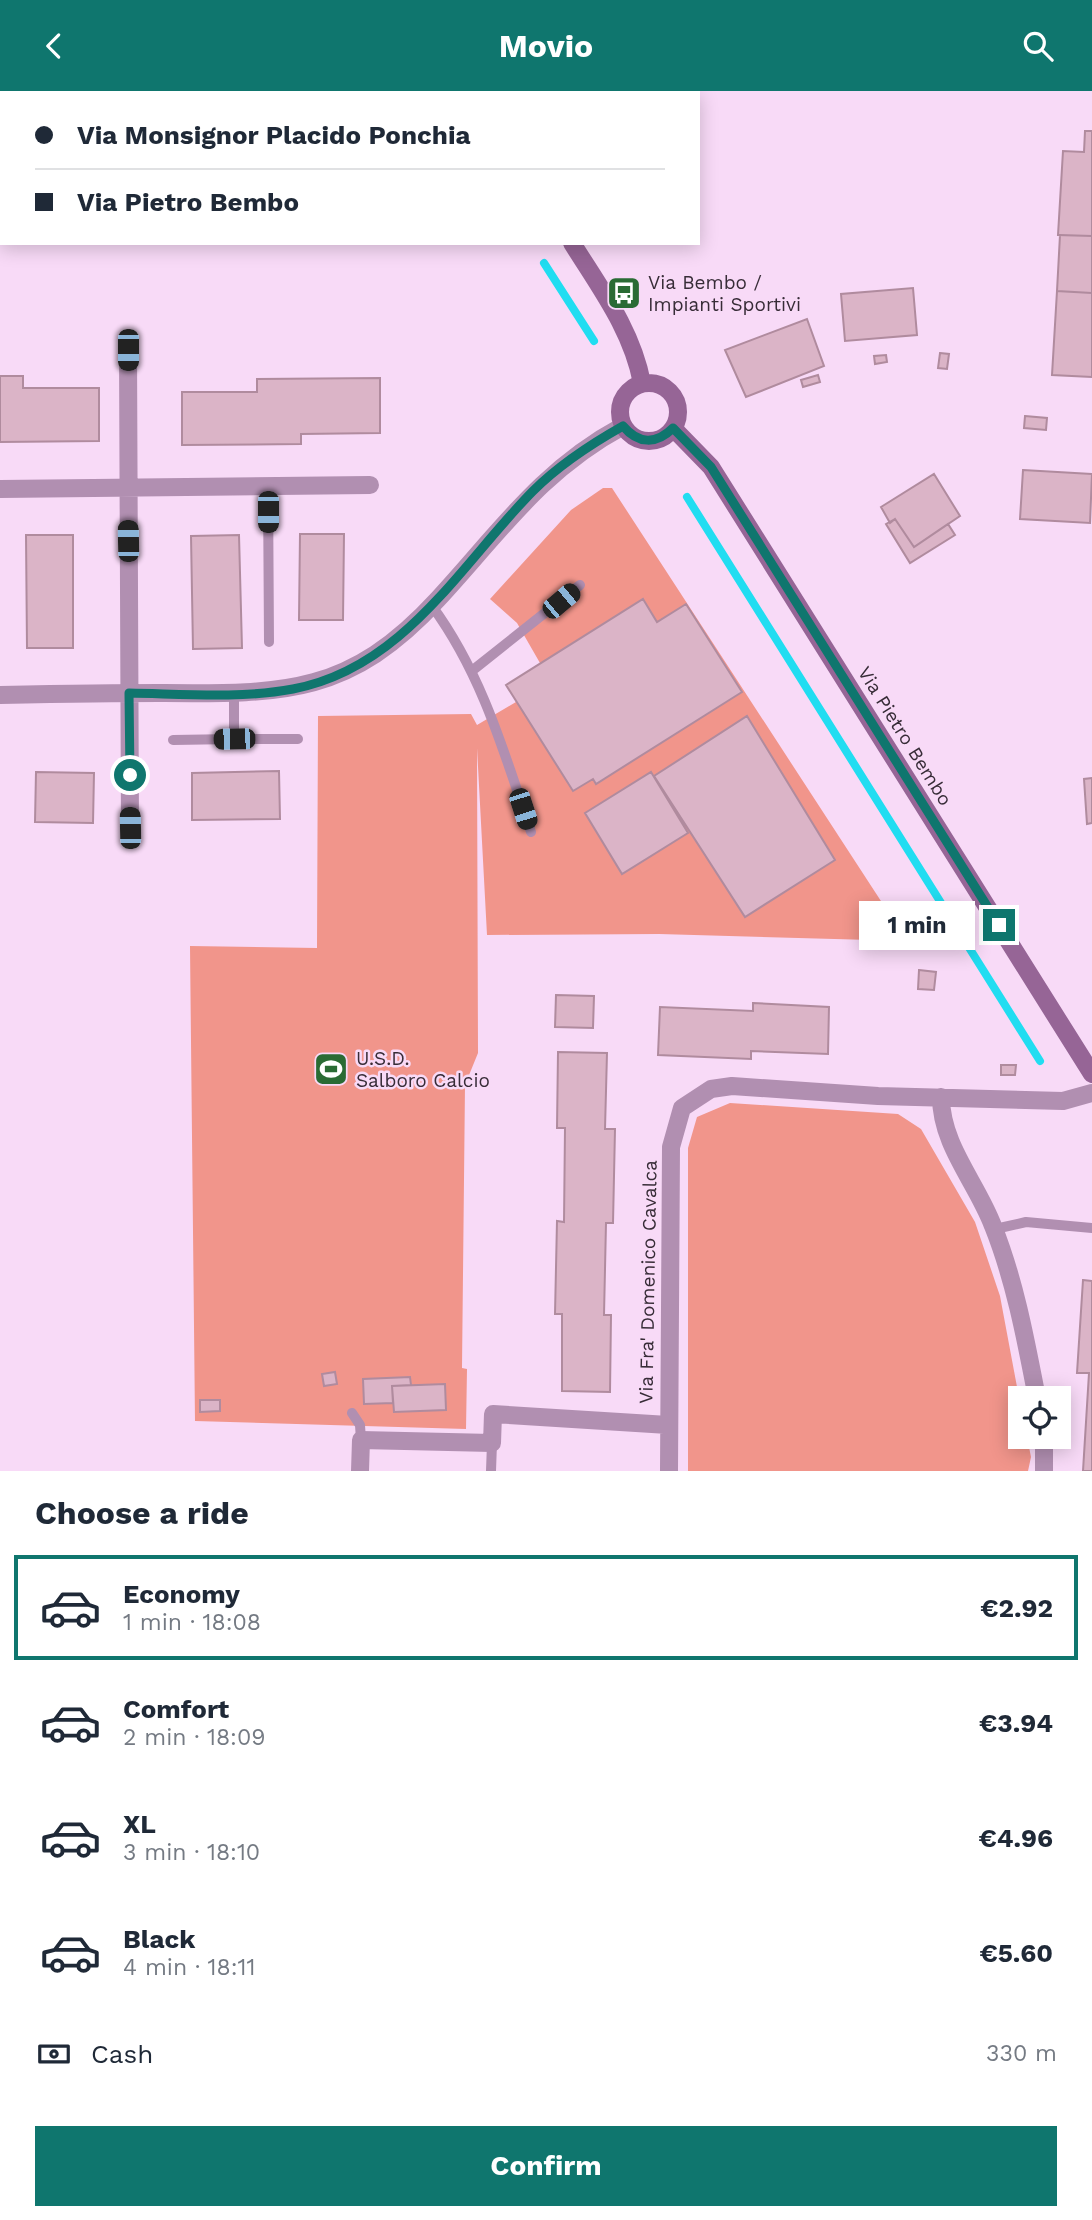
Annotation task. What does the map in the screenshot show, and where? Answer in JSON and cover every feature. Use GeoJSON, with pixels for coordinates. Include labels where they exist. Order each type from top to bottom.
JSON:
{"type":"FeatureCollection","features":[{"type":"Feature","properties":{"kind":"main road"},"geometry":{"type":"LineString","coordinates":[[573,245],[626,330],[634,349],[642,383]]}},
{"type":"Feature","properties":{"kind":"main road"},"geometry":{"type":"LineString","coordinates":[[642,383],[662,385],[675,400],[677,419],[673,428],[657,440],[638,439],[623,426],[620,418],[626,392],[642,383]]}},
{"type":"Feature","properties":{"kind":"main road","name":"Via Pietro Bembo"},"geometry":{"type":"LineString","coordinates":[[673,428],[711,467],[1091,1070]]}},
{"type":"Feature","properties":{"kind":"street"},"geometry":{"type":"LineString","coordinates":[[128,350],[130,828]]}},
{"type":"Feature","properties":{"kind":"street"},"geometry":{"type":"LineString","coordinates":[[0,695],[234,694],[294,689],[346,671],[393,644],[432,605],[532,492],[558,468],[623,426]]}},
{"type":"Feature","properties":{"kind":"street"},"geometry":{"type":"LineString","coordinates":[[0,489],[370,485]]}},
{"type":"Feature","properties":{"kind":"street","name":"Via Fra' Domenico Cavalca"},"geometry":{"type":"LineString","coordinates":[[669,1471],[671,1147],[682,1108],[711,1089],[733,1086],[1063,1101],[1092,1093]]}},
{"type":"Feature","properties":{"kind":"street"},"geometry":{"type":"LineString","coordinates":[[941,1097],[942,1118],[949,1140],[995,1229],[1016,1297],[1035,1386]]}},
{"type":"Feature","properties":{"kind":"street"},"geometry":{"type":"LineString","coordinates":[[360,1471],[361,1440],[492,1443],[493,1414],[668,1425]]}},
{"type":"Feature","properties":{"kind":"street"},"geometry":{"type":"LineString","coordinates":[[1044,1449],[1044,1471]]}},
{"type":"Feature","properties":{"kind":"lane"},"geometry":{"type":"LineString","coordinates":[[268,486],[269,642]]}},
{"type":"Feature","properties":{"kind":"lane"},"geometry":{"type":"LineString","coordinates":[[473,670],[580,585]]}},
{"type":"Feature","properties":{"kind":"lane"},"geometry":{"type":"LineString","coordinates":[[432,605],[456,638],[473,670],[492,716],[531,832]]}},
{"type":"Feature","properties":{"kind":"lane"},"geometry":{"type":"LineString","coordinates":[[234,694],[234,739]]}},
{"type":"Feature","properties":{"kind":"lane"},"geometry":{"type":"LineString","coordinates":[[173,740],[298,739]]}},
{"type":"Feature","properties":{"kind":"lane"},"geometry":{"type":"LineString","coordinates":[[995,1229],[1026,1222],[1092,1228]]}},
{"type":"Feature","properties":{"kind":"lane"},"geometry":{"type":"LineString","coordinates":[[352,1413],[360,1425],[361,1440]]}},
{"type":"Feature","properties":{"kind":"lane"},"geometry":{"type":"LineString","coordinates":[[491,1471],[492,1443]]}},
{"type":"Feature","properties":{"kind":"shaded area"},"geometry":{"type":"Polygon","coordinates":[[[603,488],[612,488],[907,941],[659,934],[487,935],[477,748],[478,1053],[465,1085],[462,1368],[467,1369],[466,1429],[195,1421],[190,946],[317,948],[318,716],[471,714],[477,725],[516,702],[507,685],[540,663],[517,623],[490,599],[571,510],[603,488]]]}},
{"type":"Feature","properties":{"kind":"shaded area"},"geometry":{"type":"Polygon","coordinates":[[[730,1103],[898,1114],[921,1129],[975,1222],[1000,1296],[1017,1386],[1008,1386],[1008,1449],[1029,1449],[1031,1457],[1028,1471],[688,1471],[688,1148],[697,1117],[730,1103]]]}},
{"type":"Feature","properties":{"kind":"building"},"geometry":{"type":"Polygon","coordinates":[[[1085,131],[1092,131],[1092,236],[1058,235],[1063,151],[1084,152],[1085,131]]]}},
{"type":"Feature","properties":{"kind":"building"},"geometry":{"type":"Polygon","coordinates":[[[1060,235],[1092,236],[1092,293],[1057,291],[1060,235]]]}},
{"type":"Feature","properties":{"kind":"building"},"geometry":{"type":"Polygon","coordinates":[[[913,288],[917,335],[845,341],[841,294],[913,288]]]}},
{"type":"Feature","properties":{"kind":"building"},"geometry":{"type":"Polygon","coordinates":[[[1057,291],[1092,293],[1092,377],[1052,375],[1057,291]]]}},
{"type":"Feature","properties":{"kind":"building"},"geometry":{"type":"Polygon","coordinates":[[[807,319],[824,366],[746,397],[725,350],[807,319]]]}},
{"type":"Feature","properties":{"kind":"building"},"geometry":{"type":"Polygon","coordinates":[[[940,353],[949,354],[947,369],[938,368],[940,353]]]}},
{"type":"Feature","properties":{"kind":"building"},"geometry":{"type":"Polygon","coordinates":[[[886,355],[887,362],[875,364],[874,356],[886,355]]]}},
{"type":"Feature","properties":{"kind":"building"},"geometry":{"type":"Polygon","coordinates":[[[818,375],[820,382],[803,387],[801,380],[818,375]]]}},
{"type":"Feature","properties":{"kind":"building"},"geometry":{"type":"Polygon","coordinates":[[[0,376],[23,376],[23,388],[99,388],[99,441],[0,442],[0,376]]]}},
{"type":"Feature","properties":{"kind":"building"},"geometry":{"type":"Polygon","coordinates":[[[380,378],[380,433],[301,434],[301,444],[182,445],[182,392],[257,392],[257,379],[380,378]]]}},
{"type":"Feature","properties":{"kind":"building"},"geometry":{"type":"Polygon","coordinates":[[[1025,416],[1047,418],[1046,430],[1024,428],[1025,416]]]}},
{"type":"Feature","properties":{"kind":"building"},"geometry":{"type":"Polygon","coordinates":[[[1023,470],[1092,474],[1090,523],[1020,519],[1023,470]]]}},
{"type":"Feature","properties":{"kind":"building"},"geometry":{"type":"Polygon","coordinates":[[[934,474],[960,516],[914,547],[895,519],[890,523],[881,507],[934,474]]]}},
{"type":"Feature","properties":{"kind":"building"},"geometry":{"type":"Polygon","coordinates":[[[895,519],[914,547],[948,524],[955,535],[910,563],[886,524],[895,519]]]}},
{"type":"Feature","properties":{"kind":"building"},"geometry":{"type":"Polygon","coordinates":[[[300,534],[344,534],[343,620],[299,620],[300,534]]]}},
{"type":"Feature","properties":{"kind":"building"},"geometry":{"type":"Polygon","coordinates":[[[26,535],[73,535],[73,648],[27,648],[26,535]]]}},
{"type":"Feature","properties":{"kind":"building"},"geometry":{"type":"Polygon","coordinates":[[[239,535],[242,648],[193,649],[191,536],[239,535]]]}},
{"type":"Feature","properties":{"kind":"building"},"geometry":{"type":"Polygon","coordinates":[[[643,599],[657,622],[686,604],[742,692],[596,784],[593,779],[573,791],[506,685],[643,599]]]}},
{"type":"Feature","properties":{"kind":"building"},"geometry":{"type":"Polygon","coordinates":[[[747,716],[835,860],[745,917],[654,776],[747,716]]]}},
{"type":"Feature","properties":{"kind":"building"},"geometry":{"type":"Polygon","coordinates":[[[279,771],[280,819],[192,820],[192,773],[279,771]]]}},
{"type":"Feature","properties":{"kind":"building"},"geometry":{"type":"Polygon","coordinates":[[[36,772],[94,773],[93,823],[35,822],[36,772]]]}},
{"type":"Feature","properties":{"kind":"building"},"geometry":{"type":"Polygon","coordinates":[[[651,772],[688,833],[622,874],[585,813],[651,772]]]}},
{"type":"Feature","properties":{"kind":"building"},"geometry":{"type":"Polygon","coordinates":[[[1092,778],[1092,823],[1087,824],[1084,779],[1092,778]]]}},
{"type":"Feature","properties":{"kind":"building"},"geometry":{"type":"Polygon","coordinates":[[[919,970],[936,972],[934,990],[918,989],[919,970]]]}},
{"type":"Feature","properties":{"kind":"building"},"geometry":{"type":"Polygon","coordinates":[[[556,995],[594,996],[593,1028],[555,1027],[556,995]]]}},
{"type":"Feature","properties":{"kind":"building"},"geometry":{"type":"Polygon","coordinates":[[[753,1003],[829,1007],[828,1054],[751,1051],[751,1059],[658,1055],[660,1007],[753,1011],[753,1003]]]}},
{"type":"Feature","properties":{"kind":"building"},"geometry":{"type":"Polygon","coordinates":[[[558,1052],[607,1053],[605,1129],[615,1129],[613,1223],[606,1223],[604,1315],[611,1315],[610,1392],[562,1391],[562,1314],[555,1314],[557,1221],[564,1222],[565,1128],[557,1128],[558,1052]]]}},
{"type":"Feature","properties":{"kind":"building"},"geometry":{"type":"Polygon","coordinates":[[[1001,1065],[1016,1065],[1015,1075],[1001,1075],[1001,1065]]]}},
{"type":"Feature","properties":{"kind":"building"},"geometry":{"type":"Polygon","coordinates":[[[1083,1280],[1092,1281],[1092,1471],[1083,1471],[1089,1373],[1077,1373],[1083,1280]]]}},
{"type":"Feature","properties":{"kind":"building"},"geometry":{"type":"Polygon","coordinates":[[[335,1372],[337,1384],[324,1386],[322,1374],[335,1372]]]}},
{"type":"Feature","properties":{"kind":"building"},"geometry":{"type":"Polygon","coordinates":[[[410,1377],[411,1385],[392,1386],[393,1403],[364,1404],[363,1379],[410,1377]]]}},
{"type":"Feature","properties":{"kind":"building"},"geometry":{"type":"Polygon","coordinates":[[[445,1384],[446,1410],[394,1412],[392,1386],[445,1384]]]}},
{"type":"Feature","properties":{"kind":"building"},"geometry":{"type":"Polygon","coordinates":[[[200,1400],[220,1400],[220,1411],[200,1412],[200,1400]]]}},
{"type":"Feature","properties":{"kind":"waterway"},"geometry":{"type":"LineString","coordinates":[[544,263],[594,341]]}},
{"type":"Feature","properties":{"kind":"waterway"},"geometry":{"type":"LineString","coordinates":[[687,497],[1040,1061]]}},
{"type":"Feature","properties":{"kind":"place","name":"Via Bembo / Impianti Sportivi"},"geometry":{"type":"Point","coordinates":[624,293]}},
{"type":"Feature","properties":{"kind":"place","name":"U.S.D. Salboro Calcio"},"geometry":{"type":"Point","coordinates":[331,1069]}},
{"type":"Feature","properties":{"kind":"route"},"geometry":{"type":"LineString","coordinates":[[130,775],[129,693],[250,694],[294,689],[346,671],[393,644],[438,600],[532,492],[558,468],[623,426],[629,434],[647,441],[657,440],[673,428],[699,451],[711,467],[999,925]]}}]}
